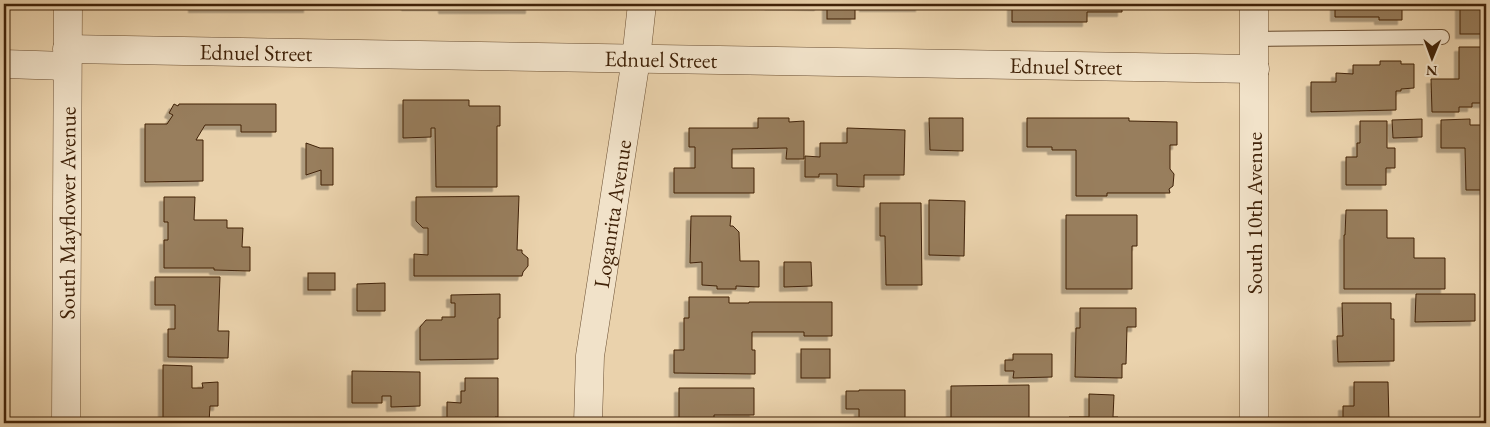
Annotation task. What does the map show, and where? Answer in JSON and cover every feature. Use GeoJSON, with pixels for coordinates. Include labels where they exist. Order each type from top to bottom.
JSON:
{"type":"FeatureCollection","features":[{"type":"Feature","properties":{"kind":"street","name":"South Mayflower Avenue"},"geometry":{"type":"LineString","coordinates":[[66,423],[68,4]]}},
{"type":"Feature","properties":{"kind":"street","name":"Loganrita Avenue"},"geometry":{"type":"LineString","coordinates":[[588,423],[590,356],[636,59],[642,4]]}},
{"type":"Feature","properties":{"kind":"street","name":"South 10th Avenue"},"geometry":{"type":"LineString","coordinates":[[1254,4],[1254,423]]}},
{"type":"Feature","properties":{"kind":"street","name":"Ednuel Street"},"geometry":{"type":"LineString","coordinates":[[4,64],[67,57],[636,59],[1255,69]]}},
{"type":"Feature","properties":{"kind":"lane"},"geometry":{"type":"LineString","coordinates":[[1254,39],[1442,38]]}},
{"type":"Feature","properties":{"kind":"building"},"geometry":{"type":"Polygon","coordinates":[[[193,4],[308,4],[308,8],[193,8],[193,4]]]}},
{"type":"Feature","properties":{"kind":"building"},"geometry":{"type":"Polygon","coordinates":[[[406,4],[530,4],[530,9],[443,9],[443,6],[406,6],[406,4]]]}},
{"type":"Feature","properties":{"kind":"building"},"geometry":{"type":"Polygon","coordinates":[[[819,4],[819,6],[769,5],[819,4]]]}},
{"type":"Feature","properties":{"kind":"building"},"geometry":{"type":"Polygon","coordinates":[[[827,4],[855,4],[855,19],[827,19],[827,4]]]}},
{"type":"Feature","properties":{"kind":"building"},"geometry":{"type":"Polygon","coordinates":[[[864,4],[920,4],[920,7],[864,7],[864,4]]]}},
{"type":"Feature","properties":{"kind":"building"},"geometry":{"type":"Polygon","coordinates":[[[1012,4],[1122,4],[1122,12],[1087,12],[1087,22],[1012,22],[1012,4]]]}},
{"type":"Feature","properties":{"kind":"building"},"geometry":{"type":"Polygon","coordinates":[[[1335,4],[1402,4],[1402,20],[1379,20],[1379,17],[1335,17],[1335,4]]]}},
{"type":"Feature","properties":{"kind":"building"},"geometry":{"type":"Polygon","coordinates":[[[1460,4],[1486,4],[1486,34],[1460,34],[1460,4]]]}},
{"type":"Feature","properties":{"kind":"building"},"geometry":{"type":"Polygon","coordinates":[[[1459,47],[1486,47],[1486,103],[1472,103],[1472,107],[1459,107],[1459,112],[1432,112],[1431,79],[1459,79],[1459,47]]]}},
{"type":"Feature","properties":{"kind":"building"},"geometry":{"type":"Polygon","coordinates":[[[1380,61],[1401,61],[1401,64],[1414,64],[1414,88],[1396,91],[1396,110],[1311,112],[1311,82],[1336,82],[1336,73],[1353,74],[1353,65],[1380,65],[1380,61]]]}},
{"type":"Feature","properties":{"kind":"building"},"geometry":{"type":"Polygon","coordinates":[[[403,100],[469,100],[469,106],[500,106],[500,126],[497,126],[497,187],[436,187],[435,128],[431,128],[431,137],[403,138],[403,100]]]}},
{"type":"Feature","properties":{"kind":"building"},"geometry":{"type":"Polygon","coordinates":[[[174,104],[178,106],[179,104],[276,104],[276,132],[241,132],[241,125],[205,125],[196,140],[203,140],[203,181],[145,182],[145,124],[167,124],[173,115],[169,113],[174,104]]]}},
{"type":"Feature","properties":{"kind":"building"},"geometry":{"type":"Polygon","coordinates":[[[758,118],[789,118],[789,122],[804,121],[804,159],[786,159],[787,148],[732,149],[732,168],[754,168],[754,193],[674,193],[674,168],[695,168],[695,147],[689,147],[689,128],[758,128],[758,118]]]}},
{"type":"Feature","properties":{"kind":"building"},"geometry":{"type":"Polygon","coordinates":[[[929,118],[963,118],[963,151],[930,150],[929,118]]]}},
{"type":"Feature","properties":{"kind":"building"},"geometry":{"type":"Polygon","coordinates":[[[1027,118],[1129,118],[1129,121],[1177,122],[1177,145],[1170,145],[1170,169],[1174,174],[1173,186],[1169,189],[1170,193],[1107,193],[1107,196],[1076,196],[1076,150],[1052,150],[1052,147],[1027,147],[1027,118]]]}},
{"type":"Feature","properties":{"kind":"building"},"geometry":{"type":"Polygon","coordinates":[[[1422,119],[1422,137],[1393,138],[1392,120],[1422,119]]]}},
{"type":"Feature","properties":{"kind":"building"},"geometry":{"type":"Polygon","coordinates":[[[1470,119],[1470,125],[1486,125],[1486,190],[1466,190],[1465,148],[1441,148],[1441,120],[1470,119]]]}},
{"type":"Feature","properties":{"kind":"building"},"geometry":{"type":"Polygon","coordinates":[[[1360,121],[1387,121],[1387,148],[1395,148],[1395,168],[1386,168],[1386,185],[1346,185],[1346,157],[1357,157],[1357,143],[1360,143],[1360,121]]]}},
{"type":"Feature","properties":{"kind":"building"},"geometry":{"type":"Polygon","coordinates":[[[847,128],[905,130],[904,175],[864,175],[864,187],[837,186],[837,174],[819,174],[819,177],[805,177],[805,156],[820,157],[820,143],[847,143],[847,128]]]}},
{"type":"Feature","properties":{"kind":"building"},"geometry":{"type":"Polygon","coordinates":[[[306,143],[320,148],[333,148],[333,185],[321,185],[321,170],[306,175],[306,143]]]}},
{"type":"Feature","properties":{"kind":"building"},"geometry":{"type":"Polygon","coordinates":[[[519,196],[517,250],[522,250],[522,253],[528,258],[528,266],[522,276],[414,276],[414,254],[428,255],[428,228],[423,228],[416,221],[416,197],[519,196]]]}},
{"type":"Feature","properties":{"kind":"building"},"geometry":{"type":"Polygon","coordinates":[[[164,197],[195,197],[194,220],[227,220],[227,228],[243,228],[242,247],[250,247],[250,271],[214,270],[214,268],[164,268],[164,240],[168,240],[168,222],[164,222],[164,197]]]}},
{"type":"Feature","properties":{"kind":"building"},"geometry":{"type":"Polygon","coordinates":[[[929,200],[965,201],[964,256],[929,255],[929,200]]]}},
{"type":"Feature","properties":{"kind":"building"},"geometry":{"type":"Polygon","coordinates":[[[880,203],[921,203],[922,285],[886,285],[885,236],[880,236],[880,203]]]}},
{"type":"Feature","properties":{"kind":"building"},"geometry":{"type":"Polygon","coordinates":[[[1346,210],[1387,210],[1387,238],[1414,238],[1414,258],[1445,258],[1445,289],[1344,289],[1346,210]]]}},
{"type":"Feature","properties":{"kind":"building"},"geometry":{"type":"Polygon","coordinates":[[[1066,215],[1137,215],[1137,246],[1132,246],[1132,289],[1066,289],[1066,215]]]}},
{"type":"Feature","properties":{"kind":"building"},"geometry":{"type":"Polygon","coordinates":[[[691,216],[731,216],[730,226],[733,226],[739,232],[740,261],[759,261],[759,287],[736,286],[736,289],[717,289],[717,286],[702,285],[702,262],[690,263],[691,216]]]}},
{"type":"Feature","properties":{"kind":"building"},"geometry":{"type":"Polygon","coordinates":[[[784,262],[811,262],[812,286],[784,287],[784,262]]]}},
{"type":"Feature","properties":{"kind":"building"},"geometry":{"type":"Polygon","coordinates":[[[308,273],[335,273],[335,290],[308,290],[308,273]]]}},
{"type":"Feature","properties":{"kind":"building"},"geometry":{"type":"Polygon","coordinates":[[[155,277],[220,277],[218,331],[229,331],[228,358],[168,357],[168,329],[175,329],[175,305],[155,305],[155,277]]]}},
{"type":"Feature","properties":{"kind":"building"},"geometry":{"type":"Polygon","coordinates":[[[385,283],[385,311],[357,311],[357,284],[385,283]]]}},
{"type":"Feature","properties":{"kind":"building"},"geometry":{"type":"Polygon","coordinates":[[[500,294],[498,359],[420,360],[420,327],[426,320],[442,320],[442,317],[455,317],[455,303],[451,303],[451,295],[500,294]]]}},
{"type":"Feature","properties":{"kind":"building"},"geometry":{"type":"Polygon","coordinates":[[[1416,294],[1475,294],[1475,321],[1415,322],[1416,294]]]}},
{"type":"Feature","properties":{"kind":"building"},"geometry":{"type":"Polygon","coordinates":[[[689,297],[729,297],[729,303],[832,302],[832,336],[804,336],[804,332],[752,332],[752,350],[755,350],[755,374],[674,373],[674,350],[684,350],[684,318],[689,318],[689,297]]]}},
{"type":"Feature","properties":{"kind":"building"},"geometry":{"type":"Polygon","coordinates":[[[1342,303],[1391,303],[1391,319],[1394,319],[1394,361],[1338,362],[1337,336],[1343,336],[1342,303]]]}},
{"type":"Feature","properties":{"kind":"building"},"geometry":{"type":"Polygon","coordinates":[[[1080,308],[1136,308],[1136,327],[1127,327],[1126,364],[1122,364],[1122,378],[1075,377],[1076,328],[1080,328],[1080,308]]]}},
{"type":"Feature","properties":{"kind":"building"},"geometry":{"type":"Polygon","coordinates":[[[801,349],[830,349],[830,378],[801,378],[801,349]]]}},
{"type":"Feature","properties":{"kind":"building"},"geometry":{"type":"Polygon","coordinates":[[[1013,354],[1052,354],[1052,377],[1013,378],[1014,371],[1005,371],[1005,360],[1013,360],[1013,354]]]}},
{"type":"Feature","properties":{"kind":"building"},"geometry":{"type":"Polygon","coordinates":[[[163,365],[192,366],[192,388],[203,388],[202,383],[218,382],[218,406],[210,406],[209,423],[163,423],[163,365]]]}},
{"type":"Feature","properties":{"kind":"building"},"geometry":{"type":"Polygon","coordinates":[[[352,371],[420,372],[420,406],[391,407],[391,396],[382,396],[382,403],[352,403],[352,371]]]}},
{"type":"Feature","properties":{"kind":"building"},"geometry":{"type":"Polygon","coordinates":[[[465,378],[498,378],[498,417],[495,417],[495,423],[447,423],[447,402],[461,403],[461,391],[465,391],[465,378]]]}},
{"type":"Feature","properties":{"kind":"building"},"geometry":{"type":"Polygon","coordinates":[[[1354,382],[1388,382],[1389,423],[1343,423],[1343,406],[1354,406],[1354,382]]]}},
{"type":"Feature","properties":{"kind":"building"},"geometry":{"type":"Polygon","coordinates":[[[1029,385],[1029,423],[951,423],[951,386],[1029,385]]]}},
{"type":"Feature","properties":{"kind":"building"},"geometry":{"type":"Polygon","coordinates":[[[679,388],[754,388],[754,415],[714,415],[714,423],[679,423],[679,388]]]}},
{"type":"Feature","properties":{"kind":"building"},"geometry":{"type":"Polygon","coordinates":[[[905,390],[905,423],[859,423],[859,409],[846,409],[846,391],[905,390]]]}},
{"type":"Feature","properties":{"kind":"building"},"geometry":{"type":"Polygon","coordinates":[[[1089,394],[1114,395],[1113,417],[1118,417],[1118,423],[1069,423],[1069,417],[1089,417],[1089,394]]]}}]}
